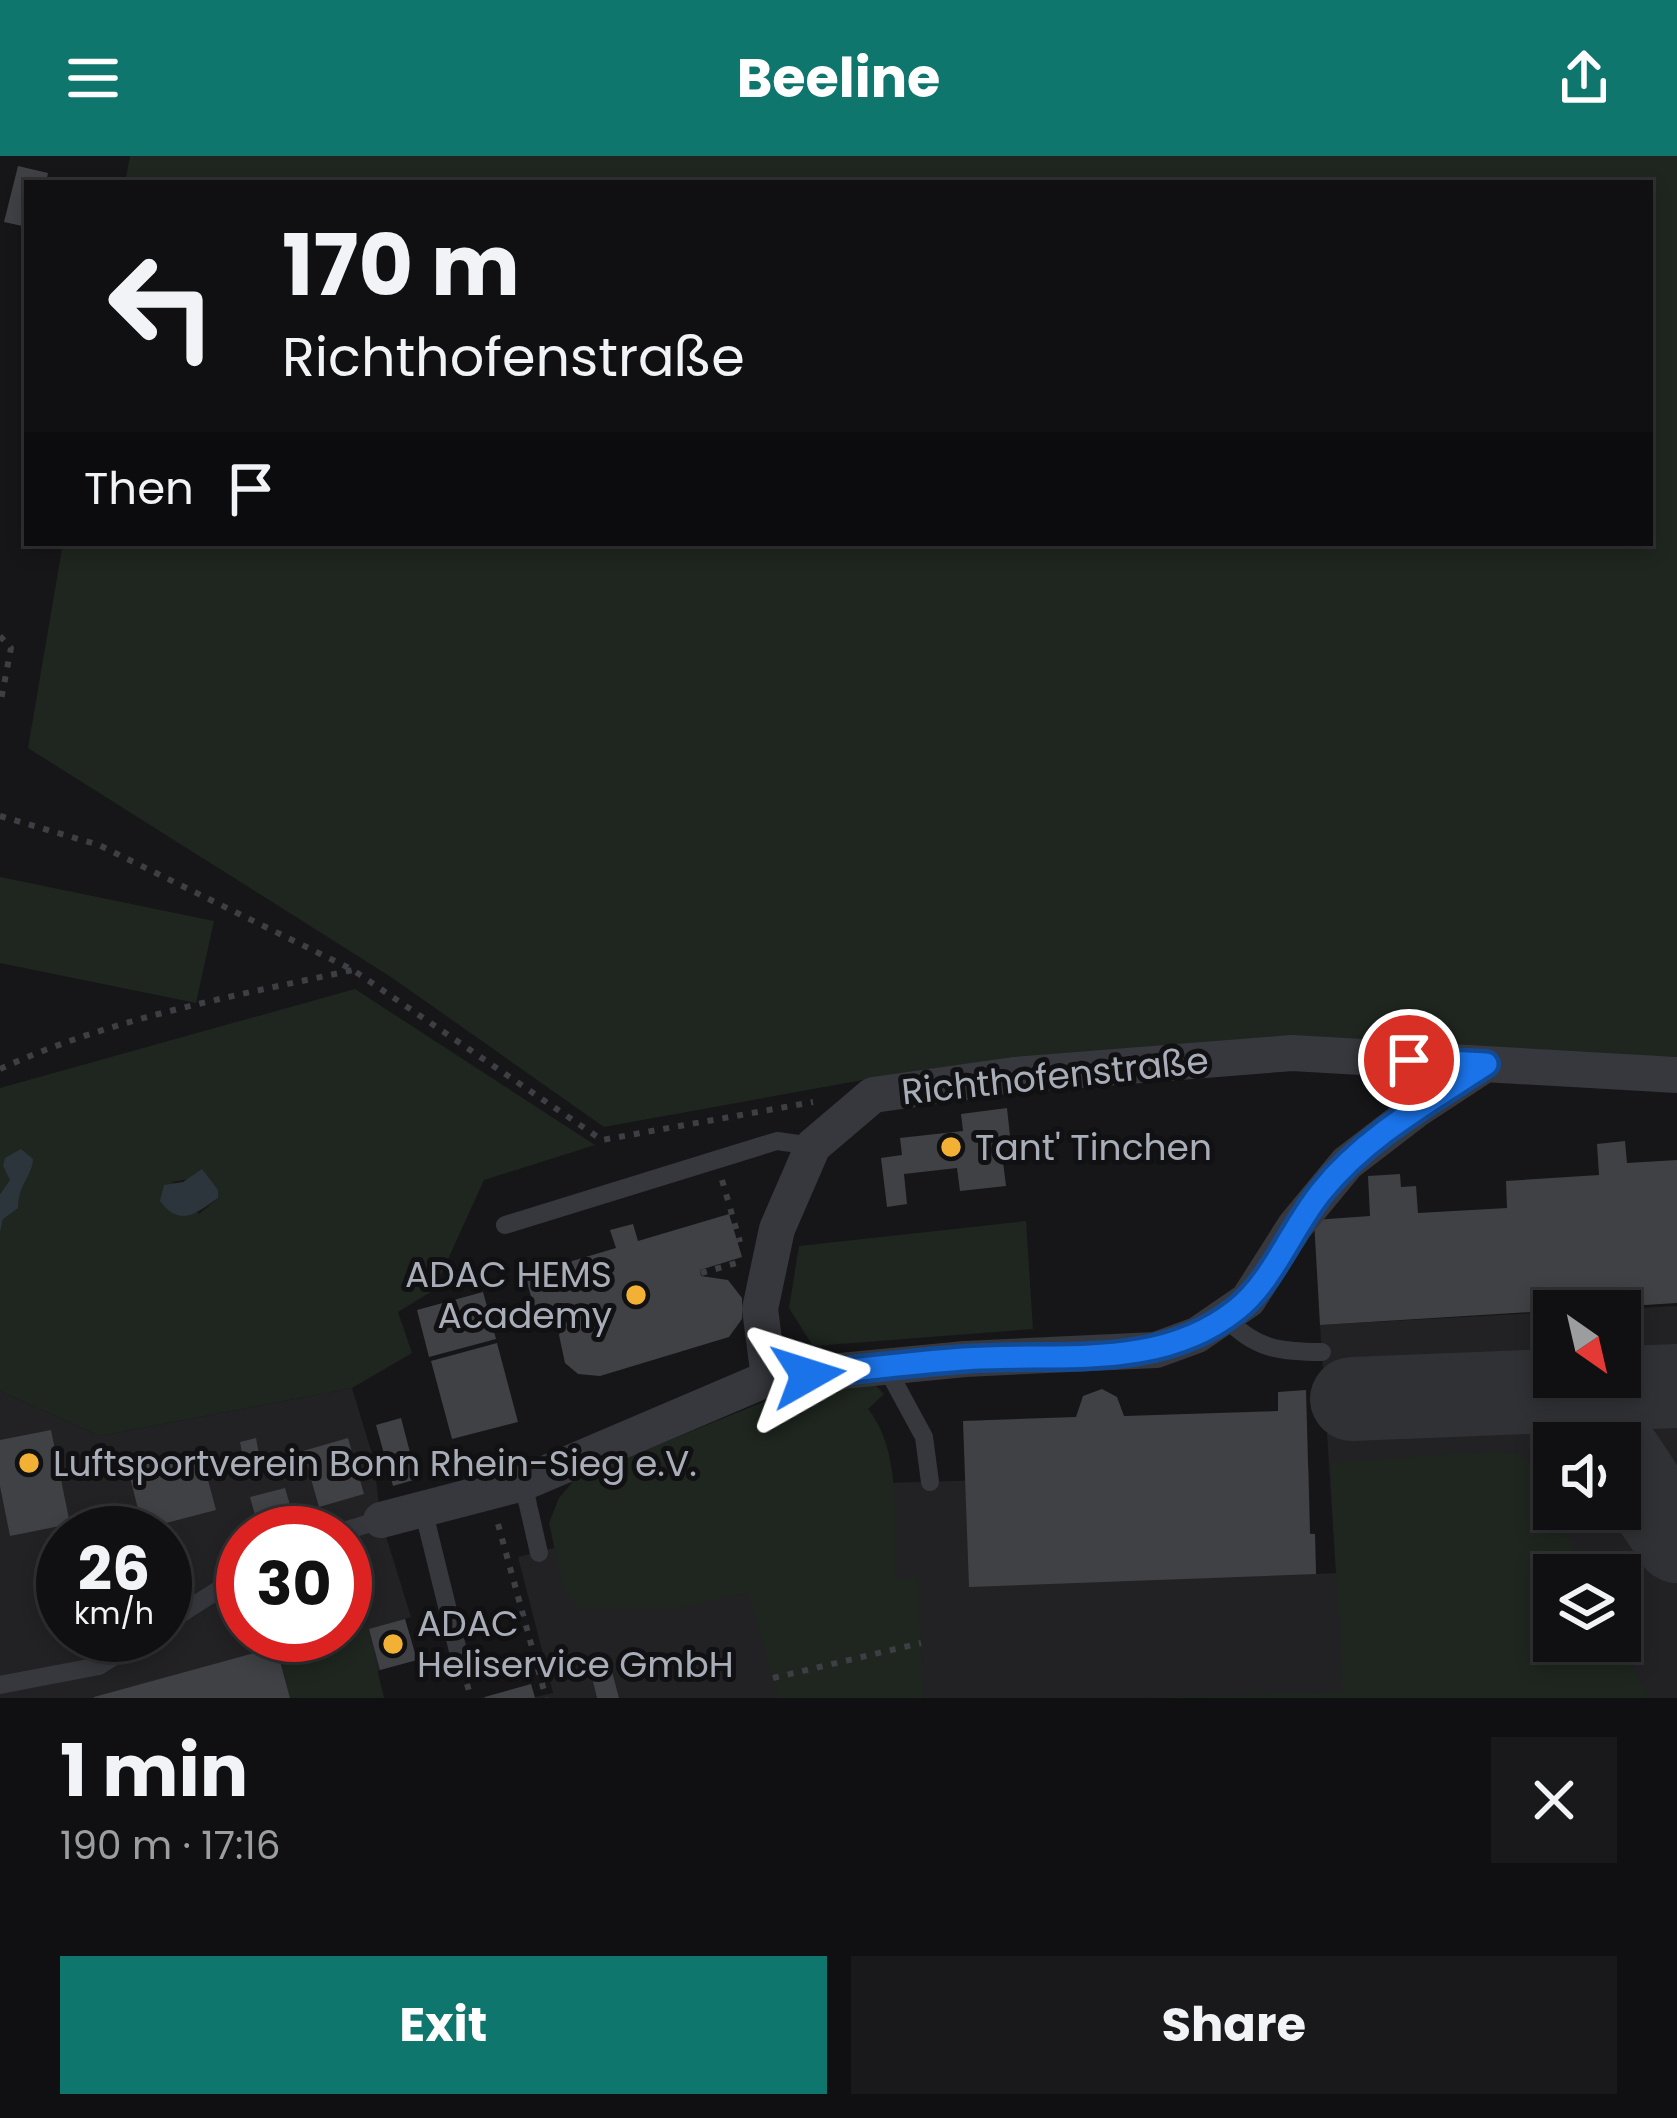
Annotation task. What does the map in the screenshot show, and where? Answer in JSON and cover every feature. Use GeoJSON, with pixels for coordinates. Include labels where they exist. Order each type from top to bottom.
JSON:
{"type":"FeatureCollection","features":[{"type":"Feature","properties":{"kind":"street","name":"Richthofenstraße"},"geometry":{"type":"LineString","coordinates":[[769,1378],[759,1329],[763,1286],[777,1229],[814,1146],[873,1094],[1014,1075],[1292,1053],[1677,1075]]}},
{"type":"Feature","properties":{"kind":"street"},"geometry":{"type":"LineString","coordinates":[[381,1520],[506,1488],[769,1378],[965,1359],[1156,1350],[1197,1335],[1248,1300],[1295,1226],[1347,1162],[1486,1064]]}},
{"type":"Feature","properties":{"kind":"lane"},"geometry":{"type":"LineString","coordinates":[[505,1225],[777,1141],[814,1146]]}},
{"type":"Feature","properties":{"kind":"lane"},"geometry":{"type":"LineString","coordinates":[[1226,1318],[1241,1335],[1265,1348],[1322,1352]]}},
{"type":"Feature","properties":{"kind":"lane"},"geometry":{"type":"LineString","coordinates":[[886,1367],[924,1437],[930,1482]]}},
{"type":"Feature","properties":{"kind":"lane"},"geometry":{"type":"LineString","coordinates":[[506,1488],[539,1552]]}},
{"type":"Feature","properties":{"kind":"lane"},"geometry":{"type":"LineString","coordinates":[[423,1509],[461,1663]]}},
{"type":"Feature","properties":{"kind":"lane"},"geometry":{"type":"LineString","coordinates":[[372,1523],[381,1520]]}},
{"type":"Feature","properties":{"kind":"lane"},"geometry":{"type":"LineString","coordinates":[[0,1685],[105,1662]]}},
{"type":"Feature","properties":{"kind":"path"},"geometry":{"type":"LineString","coordinates":[[0,637],[11,648],[0,705]]}},
{"type":"Feature","properties":{"kind":"path"},"geometry":{"type":"LineString","coordinates":[[0,816],[99,844],[352,970],[602,1140],[873,1094]]}},
{"type":"Feature","properties":{"kind":"path"},"geometry":{"type":"LineString","coordinates":[[0,1070],[44,1049],[118,1026],[352,970]]}},
{"type":"Feature","properties":{"kind":"path"},"geometry":{"type":"LineString","coordinates":[[700,1273],[745,1261],[716,1159]]}},
{"type":"Feature","properties":{"kind":"path"},"geometry":{"type":"LineString","coordinates":[[506,1488],[546,1698]]}},
{"type":"Feature","properties":{"kind":"path"},"geometry":{"type":"LineString","coordinates":[[773,1678],[921,1643]]}},
{"type":"Feature","properties":{"kind":"shaded area"},"geometry":{"type":"Polygon","coordinates":[[[130,156],[1677,156],[1677,1057],[1260,1041],[885,1076],[604,1127],[391,977],[28,748],[62,546],[1653,546],[1653,180],[126,180],[130,156]]]}},
{"type":"Feature","properties":{"kind":"shaded area"},"geometry":{"type":"Polygon","coordinates":[[[0,877],[214,921],[196,1003],[0,963],[0,877]]]}},
{"type":"Feature","properties":{"kind":"shaded area"},"geometry":{"type":"Polygon","coordinates":[[[355,989],[595,1145],[484,1180],[434,1290],[398,1312],[412,1353],[352,1388],[100,1436],[0,1391],[0,1233],[3,1219],[18,1201],[17,1190],[32,1169],[3,1166],[10,1180],[0,1194],[0,1088],[355,989]],[[189,1179],[172,1182],[199,1214],[218,1198],[189,1179]]]}},
{"type":"Feature","properties":{"kind":"shaded area"},"geometry":{"type":"Polygon","coordinates":[[[21,1149],[33,1159],[32,1165],[18,1208],[3,1219],[0,1233],[0,1194],[10,1180],[3,1166],[5,1158],[21,1149]]]}},
{"type":"Feature","properties":{"kind":"shaded area"},"geometry":{"type":"Polygon","coordinates":[[[202,1169],[218,1190],[218,1198],[189,1215],[167,1209],[160,1201],[164,1185],[183,1182],[202,1169]]]}},
{"type":"Feature","properties":{"kind":"shaded area"},"geometry":{"type":"Polygon","coordinates":[[[1026,1221],[1033,1329],[813,1346],[789,1308],[799,1246],[1026,1221]]]}},
{"type":"Feature","properties":{"kind":"shaded area"},"geometry":{"type":"Polygon","coordinates":[[[1677,1306],[1677,1698],[480,1698],[531,1684],[535,1697],[553,1693],[518,1557],[605,1535],[889,1483],[1309,1470],[1316,1574],[1336,1573],[1320,1325],[1533,1313],[1533,1398],[1641,1398],[1641,1308],[1677,1306]]]}},
{"type":"Feature","properties":{"kind":"shaded area"},"geometry":{"type":"Polygon","coordinates":[[[875,1385],[884,1394],[868,1409],[887,1446],[891,1468],[896,1578],[918,1578],[923,1698],[779,1698],[748,1592],[682,1608],[578,1608],[563,1588],[549,1523],[559,1498],[576,1478],[788,1392],[875,1385]]]}},
{"type":"Feature","properties":{"kind":"shaded area"},"geometry":{"type":"Polygon","coordinates":[[[352,1388],[373,1457],[381,1520],[411,1617],[405,1619],[417,1660],[377,1671],[384,1698],[0,1698],[0,1391],[100,1436],[352,1388]]]}},
{"type":"Feature","properties":{"kind":"shaded area"},"geometry":{"type":"Polygon","coordinates":[[[1492,1451],[1518,1454],[1533,1470],[1533,1530],[1564,1530],[1576,1554],[1533,1554],[1533,1662],[1631,1662],[1648,1698],[1136,1698],[1343,1692],[1330,1463],[1492,1451]]]}},
{"type":"Feature","properties":{"kind":"shaded area"},"geometry":{"type":"Polygon","coordinates":[[[372,1647],[384,1698],[290,1698],[280,1662],[372,1662],[372,1647]]]}},
{"type":"Feature","properties":{"kind":"building"},"geometry":{"type":"Polygon","coordinates":[[[18,166],[48,173],[47,180],[24,180],[24,226],[4,222],[18,166]]]}},
{"type":"Feature","properties":{"kind":"building","name":"Tant' Tinchen"},"geometry":{"type":"Polygon","coordinates":[[[1007,1108],[1010,1136],[1000,1137],[1006,1186],[960,1191],[957,1168],[904,1174],[907,1204],[887,1207],[881,1158],[902,1155],[900,1138],[963,1131],[961,1114],[1007,1108]]]}},
{"type":"Feature","properties":{"kind":"building"},"geometry":{"type":"Polygon","coordinates":[[[1625,1141],[1627,1163],[1677,1160],[1677,1303],[1641,1305],[1641,1290],[1533,1290],[1533,1312],[1320,1325],[1314,1220],[1370,1216],[1368,1176],[1400,1174],[1401,1187],[1416,1186],[1418,1213],[1507,1208],[1506,1181],[1599,1175],[1597,1144],[1625,1141]]]}},
{"type":"Feature","properties":{"kind":"building","name":"ADAC HEMS Academy"},"geometry":{"type":"Polygon","coordinates":[[[729,1214],[742,1257],[700,1270],[701,1276],[728,1280],[742,1298],[742,1319],[729,1337],[600,1376],[578,1374],[565,1363],[559,1335],[563,1325],[581,1311],[580,1305],[537,1318],[525,1275],[616,1248],[610,1230],[633,1224],[638,1241],[729,1214]]]}},
{"type":"Feature","properties":{"kind":"building"},"geometry":{"type":"Polygon","coordinates":[[[483,1292],[496,1339],[429,1357],[417,1310],[483,1292]]]}},
{"type":"Feature","properties":{"kind":"building"},"geometry":{"type":"Polygon","coordinates":[[[497,1343],[518,1422],[452,1439],[431,1361],[497,1343]]]}},
{"type":"Feature","properties":{"kind":"building"},"geometry":{"type":"Polygon","coordinates":[[[1102,1389],[1117,1397],[1124,1416],[1278,1411],[1278,1392],[1306,1390],[1310,1534],[1315,1534],[1316,1574],[969,1587],[963,1421],[1076,1417],[1083,1396],[1102,1389]]]}},
{"type":"Feature","properties":{"kind":"building"},"geometry":{"type":"Polygon","coordinates":[[[401,1418],[417,1479],[393,1486],[376,1425],[401,1418]]]}},
{"type":"Feature","properties":{"kind":"building","name":"Luftsportverein Bonn Rhein-Sieg e.V."},"geometry":{"type":"Polygon","coordinates":[[[51,1430],[66,1506],[36,1506],[36,1531],[10,1536],[0,1486],[0,1440],[51,1430]]]}},
{"type":"Feature","properties":{"kind":"building"},"geometry":{"type":"Polygon","coordinates":[[[256,1438],[259,1454],[243,1458],[240,1442],[256,1438]]]}},
{"type":"Feature","properties":{"kind":"building"},"geometry":{"type":"Polygon","coordinates":[[[348,1438],[364,1494],[319,1506],[303,1451],[348,1438]]]}},
{"type":"Feature","properties":{"kind":"building"},"geometry":{"type":"Polygon","coordinates":[[[200,1450],[216,1510],[192,1516],[192,1506],[137,1506],[128,1469],[200,1450]]]}},
{"type":"Feature","properties":{"kind":"building"},"geometry":{"type":"Polygon","coordinates":[[[285,1488],[290,1506],[253,1506],[250,1497],[285,1488]]]}},
{"type":"Feature","properties":{"kind":"building","name":"ADAC Heliservice GmbH"},"geometry":{"type":"Polygon","coordinates":[[[405,1619],[417,1660],[380,1670],[372,1628],[405,1619]]]}},
{"type":"Feature","properties":{"kind":"building"},"geometry":{"type":"Polygon","coordinates":[[[221,1662],[280,1662],[290,1698],[94,1698],[221,1662]]]}},
{"type":"Feature","properties":{"kind":"building"},"geometry":{"type":"Polygon","coordinates":[[[610,1664],[619,1698],[597,1698],[590,1669],[610,1664]]]}},
{"type":"Feature","properties":{"kind":"building"},"geometry":{"type":"Polygon","coordinates":[[[531,1684],[535,1698],[485,1698],[485,1697],[531,1684]]]}},
{"type":"Feature","properties":{"kind":"taxiway"},"geometry":{"type":"LineString","coordinates":[[1352,1399],[1677,1386]]}},
{"type":"Feature","properties":{"kind":"taxiway"},"geometry":{"type":"LineString","coordinates":[[1641,1487],[1677,1541]]}},
{"type":"Feature","properties":{"kind":"place","name":"Tant' Tinchen"},"geometry":{"type":"Point","coordinates":[951,1147]}},
{"type":"Feature","properties":{"kind":"place","name":"ADAC HEMS Academy"},"geometry":{"type":"Point","coordinates":[636,1295]}},
{"type":"Feature","properties":{"kind":"place","name":"Luftsportverein Bonn Rhein-Sieg e.V."},"geometry":{"type":"Point","coordinates":[29,1463]}},
{"type":"Feature","properties":{"kind":"place","name":"ADAC Heliservice GmbH"},"geometry":{"type":"Point","coordinates":[393,1644]}},
{"type":"Feature","properties":{"kind":"route"},"geometry":{"type":"LineString","coordinates":[[808,1375],[965,1359],[1156,1350],[1197,1335],[1248,1300],[1295,1226],[1347,1162],[1486,1064],[1409,1060]]}}]}
